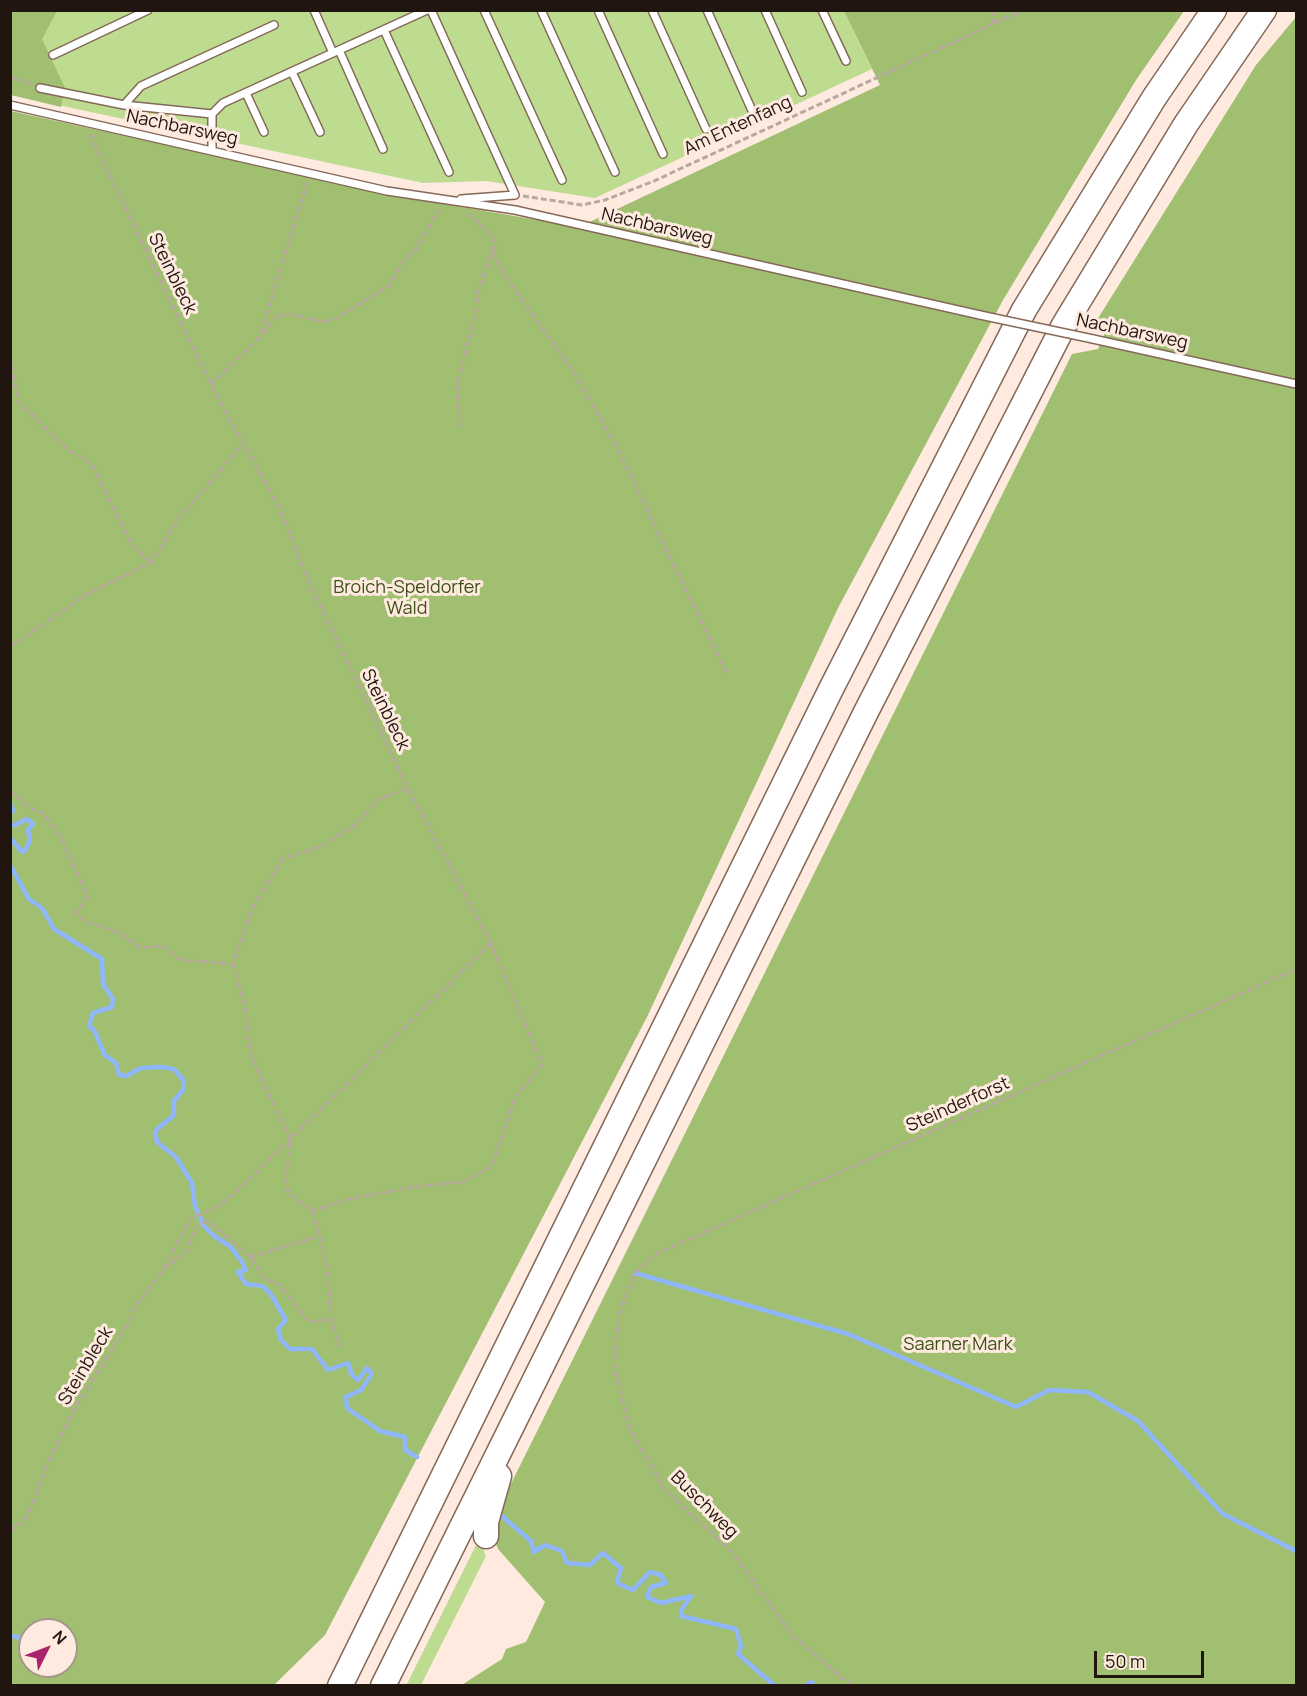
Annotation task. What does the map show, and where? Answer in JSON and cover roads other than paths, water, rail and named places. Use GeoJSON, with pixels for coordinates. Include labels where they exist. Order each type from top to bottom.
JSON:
{"type":"FeatureCollection","features":[{"type":"Feature","properties":{"kind":"highway"},"geometry":{"type":"LineString","coordinates":[[340,1686],[831,689],[1024,310],[1154,98],[1214,10]]}},
{"type":"Feature","properties":{"kind":"highway"},"geometry":{"type":"LineString","coordinates":[[383,1686],[468,1513],[512,1430],[860,723],[1064,325],[1186,124],[1264,10]]}},
{"type":"Feature","properties":{"kind":"highway"},"geometry":{"type":"LineString","coordinates":[[486,1536],[486,1522],[512,1430]]}},
{"type":"Feature","properties":{"kind":"lane"},"geometry":{"type":"LineString","coordinates":[[52,55],[148,10]]}},
{"type":"Feature","properties":{"kind":"lane"},"geometry":{"type":"LineString","coordinates":[[314,10],[383,149]]}},
{"type":"Feature","properties":{"kind":"lane"},"geometry":{"type":"LineString","coordinates":[[212,149],[212,114],[223,103],[429,10],[515,195],[452,200]]}},
{"type":"Feature","properties":{"kind":"lane"},"geometry":{"type":"LineString","coordinates":[[484,10],[561,180]]}},
{"type":"Feature","properties":{"kind":"lane"},"geometry":{"type":"LineString","coordinates":[[541,10],[615,172]]}},
{"type":"Feature","properties":{"kind":"lane"},"geometry":{"type":"LineString","coordinates":[[597,10],[663,154]]}},
{"type":"Feature","properties":{"kind":"lane"},"geometry":{"type":"LineString","coordinates":[[652,10],[706,129]]}},
{"type":"Feature","properties":{"kind":"lane"},"geometry":{"type":"LineString","coordinates":[[707,10],[754,115]]}},
{"type":"Feature","properties":{"kind":"lane"},"geometry":{"type":"LineString","coordinates":[[765,10],[802,92]]}},
{"type":"Feature","properties":{"kind":"lane"},"geometry":{"type":"LineString","coordinates":[[822,10],[846,61]]}},
{"type":"Feature","properties":{"kind":"lane"},"geometry":{"type":"LineString","coordinates":[[124,105],[141,86],[274,25]]}},
{"type":"Feature","properties":{"kind":"lane"},"geometry":{"type":"LineString","coordinates":[[384,30],[449,172]]}},
{"type":"Feature","properties":{"kind":"lane"},"geometry":{"type":"LineString","coordinates":[[292,72],[320,132]]}},
{"type":"Feature","properties":{"kind":"lane"},"geometry":{"type":"LineString","coordinates":[[40,88],[124,105],[212,114]]}},
{"type":"Feature","properties":{"kind":"lane"},"geometry":{"type":"LineString","coordinates":[[246,93],[264,132]]}},
{"type":"Feature","properties":{"kind":"lane","name":"Nachbarsweg"},"geometry":{"type":"LineString","coordinates":[[10,105],[212,149],[387,191],[515,210],[1296,384]]}},
{"type":"Feature","properties":{"kind":"waterway"},"geometry":{"type":"LineString","coordinates":[[10,803],[13,811],[10,813]]}},
{"type":"Feature","properties":{"kind":"waterway"},"geometry":{"type":"LineString","coordinates":[[10,825],[27,819],[33,824],[28,830],[30,841],[24,852],[10,837]]}},
{"type":"Feature","properties":{"kind":"waterway"},"geometry":{"type":"LineString","coordinates":[[10,865],[29,899],[42,908],[54,929],[102,959],[103,984],[113,999],[112,1007],[93,1013],[89,1026],[94,1030],[105,1055],[116,1063],[119,1075],[126,1076],[141,1068],[161,1067],[174,1069],[184,1081],[183,1090],[174,1101],[174,1115],[155,1131],[157,1142],[176,1157],[192,1183],[195,1206],[204,1226],[231,1247],[242,1262],[246,1270],[238,1272],[246,1284],[262,1286],[270,1293],[286,1320],[278,1329],[281,1340],[290,1349],[312,1349],[328,1370],[348,1363],[352,1375],[358,1380],[367,1368],[372,1374],[361,1390],[346,1397],[347,1408],[380,1431],[405,1437],[405,1450],[417,1457]]}},
{"type":"Feature","properties":{"kind":"waterway"},"geometry":{"type":"LineString","coordinates":[[635,1273],[848,1334],[1016,1407],[1049,1390],[1088,1392],[1138,1421],[1223,1514],[1296,1551]]}},
{"type":"Feature","properties":{"kind":"waterway"},"geometry":{"type":"LineString","coordinates":[[497,1512],[531,1541],[534,1552],[545,1545],[562,1551],[567,1563],[590,1565],[603,1553],[621,1568],[617,1583],[633,1590],[650,1572],[661,1575],[666,1583],[651,1587],[647,1597],[661,1603],[691,1596],[682,1609],[681,1616],[736,1629],[741,1646],[738,1654],[775,1686]]}},
{"type":"Feature","properties":{"kind":"waterway"},"geometry":{"type":"LineString","coordinates":[[10,1636],[18,1637]]}},
{"type":"Feature","properties":{"kind":"waterway"},"geometry":{"type":"LineString","coordinates":[[804,1686],[812,1682],[813,1686]]}},
{"type":"Feature","properties":{"kind":"park label","name":"Broich-Speldorfer Wald"},"geometry":{"type":"Point","coordinates":[407,598]}},
{"type":"Feature","properties":{"kind":"park label","name":"Saarner Mark"},"geometry":{"type":"Point","coordinates":[958,1345]}}]}
